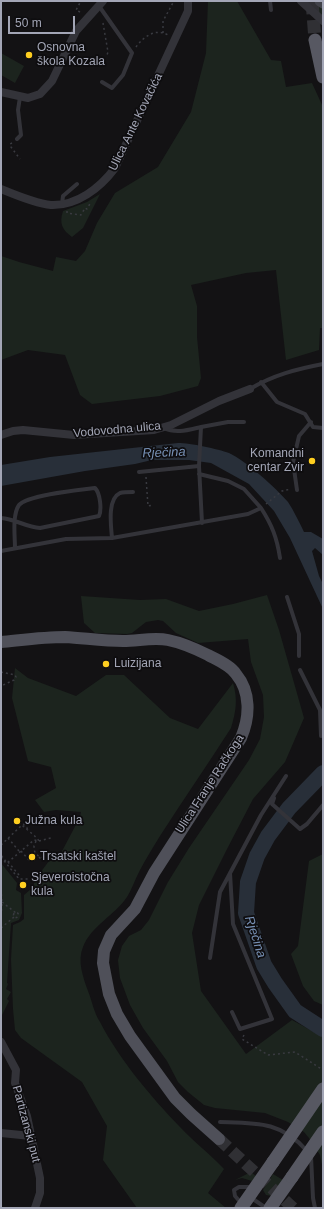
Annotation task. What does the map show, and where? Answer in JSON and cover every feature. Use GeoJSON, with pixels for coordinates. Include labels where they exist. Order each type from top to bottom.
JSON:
{"type":"FeatureCollection","features":[{"type":"Feature","properties":{"kind":"highway"},"geometry":{"type":"LineString","coordinates":[[315,40],[323,77]]}},
{"type":"Feature","properties":{"kind":"highway"},"geometry":{"type":"LineString","coordinates":[[247,1199],[323,1089]]}},
{"type":"Feature","properties":{"kind":"highway"},"geometry":{"type":"LineString","coordinates":[[270,1208],[323,1132]]}},
{"type":"Feature","properties":{"kind":"main road","name":"Ulica Franje Račkoga"},"geometry":{"type":"LineString","coordinates":[[1,642],[64,637],[124,641],[167,640],[200,651],[225,664],[236,673],[243,686],[247,698],[248,711],[247,722],[241,738],[154,873],[133,912],[114,930],[104,951],[103,967],[109,994],[117,1014],[130,1036],[170,1092],[218,1139]]}},
{"type":"Feature","properties":{"kind":"street","name":"Ulica Ante Kovačića"},"geometry":{"type":"LineString","coordinates":[[1,189],[50,205],[78,200],[102,184],[115,168],[188,11],[188,1]]}},
{"type":"Feature","properties":{"kind":"street"},"geometry":{"type":"LineString","coordinates":[[301,1],[323,21]]}},
{"type":"Feature","properties":{"kind":"street"},"geometry":{"type":"LineString","coordinates":[[1,92],[28,98],[35,97],[47,88],[52,81],[73,36],[101,3]]}},
{"type":"Feature","properties":{"kind":"street","name":"Vodovodna ulica"},"geometry":{"type":"LineString","coordinates":[[1,435],[22,430],[74,435],[154,430],[163,428],[219,400],[250,389]]}},
{"type":"Feature","properties":{"kind":"street","name":"Partizanski put"},"geometry":{"type":"LineString","coordinates":[[1,1042],[16,1070],[15,1083],[27,1116],[40,1178],[40,1193],[35,1208]]}},
{"type":"Feature","properties":{"kind":"street"},"geometry":{"type":"LineString","coordinates":[[1,1133],[31,1136]]}},
{"type":"Feature","properties":{"kind":"lane"},"geometry":{"type":"LineString","coordinates":[[270,1],[271,10]]}},
{"type":"Feature","properties":{"kind":"lane"},"geometry":{"type":"LineString","coordinates":[[101,3],[132,53],[123,75],[112,88],[102,82]]}},
{"type":"Feature","properties":{"kind":"lane"},"geometry":{"type":"LineString","coordinates":[[17,139],[22,135],[18,110],[20,97]]}},
{"type":"Feature","properties":{"kind":"lane"},"geometry":{"type":"LineString","coordinates":[[62,204],[62,196],[77,184]]}},
{"type":"Feature","properties":{"kind":"lane"},"geometry":{"type":"LineString","coordinates":[[250,389],[261,382],[293,370],[323,364]]}},
{"type":"Feature","properties":{"kind":"lane"},"geometry":{"type":"LineString","coordinates":[[261,382],[277,402],[305,414],[313,427],[323,428]]}},
{"type":"Feature","properties":{"kind":"lane"},"geometry":{"type":"LineString","coordinates":[[163,428],[171,431],[188,430],[228,422],[244,422]]}},
{"type":"Feature","properties":{"kind":"lane"},"geometry":{"type":"LineString","coordinates":[[297,490],[292,462],[299,436],[311,422]]}},
{"type":"Feature","properties":{"kind":"lane"},"geometry":{"type":"LineString","coordinates":[[201,427],[199,474],[202,523]]}},
{"type":"Feature","properties":{"kind":"lane"},"geometry":{"type":"LineString","coordinates":[[140,472],[199,466]]}},
{"type":"Feature","properties":{"kind":"lane"},"geometry":{"type":"LineString","coordinates":[[199,474],[228,481],[244,489],[261,508],[274,532],[278,542],[280,558]]}},
{"type":"Feature","properties":{"kind":"lane"},"geometry":{"type":"LineString","coordinates":[[1,518],[14,520],[40,528],[99,516],[101,511],[97,490],[95,488],[25,500],[18,506],[14,520],[15,548]]}},
{"type":"Feature","properties":{"kind":"lane"},"geometry":{"type":"LineString","coordinates":[[112,538],[110,513],[112,503],[121,493],[133,492]]}},
{"type":"Feature","properties":{"kind":"lane"},"geometry":{"type":"LineString","coordinates":[[1,551],[66,539],[112,538],[248,514],[261,508]]}},
{"type":"Feature","properties":{"kind":"lane"},"geometry":{"type":"LineString","coordinates":[[287,597],[299,634],[299,656]]}},
{"type":"Feature","properties":{"kind":"lane"},"geometry":{"type":"LineString","coordinates":[[300,670],[320,710],[321,736]]}},
{"type":"Feature","properties":{"kind":"lane"},"geometry":{"type":"LineString","coordinates":[[210,958],[220,892],[261,815],[286,776]]}},
{"type":"Feature","properties":{"kind":"lane"},"geometry":{"type":"LineString","coordinates":[[275,794],[272,804],[300,830],[323,805]]}},
{"type":"Feature","properties":{"kind":"lane"},"geometry":{"type":"LineString","coordinates":[[230,873],[233,924],[272,1019],[240,1029],[232,1012]]}},
{"type":"Feature","properties":{"kind":"lane"},"geometry":{"type":"LineString","coordinates":[[220,1122],[270,1125],[285,1132],[306,1149],[311,1158],[312,1198],[315,1208]]}},
{"type":"Feature","properties":{"kind":"lane"},"geometry":{"type":"LineString","coordinates":[[247,1199],[266,1208]]}},
{"type":"Feature","properties":{"kind":"path"},"geometry":{"type":"LineString","coordinates":[[78,11],[76,10],[81,1]]}},
{"type":"Feature","properties":{"kind":"path"},"geometry":{"type":"LineString","coordinates":[[139,42],[152,34],[163,33],[163,21],[174,1]]}},
{"type":"Feature","properties":{"kind":"path"},"geometry":{"type":"LineString","coordinates":[[102,19],[108,52],[107,55]]}},
{"type":"Feature","properties":{"kind":"path"},"geometry":{"type":"LineString","coordinates":[[11,147],[20,159]]}},
{"type":"Feature","properties":{"kind":"path"},"geometry":{"type":"LineString","coordinates":[[70,213],[81,215],[91,202]]}},
{"type":"Feature","properties":{"kind":"path"},"geometry":{"type":"LineString","coordinates":[[146,471],[148,506],[153,505]]}},
{"type":"Feature","properties":{"kind":"path"},"geometry":{"type":"LineString","coordinates":[[261,508],[282,491],[289,488],[297,490]]}},
{"type":"Feature","properties":{"kind":"path"},"geometry":{"type":"LineString","coordinates":[[1,672],[15,675],[16,677],[14,680],[1,686]]}},
{"type":"Feature","properties":{"kind":"path"},"geometry":{"type":"LineString","coordinates":[[20,820],[27,828],[28,832]]}},
{"type":"Feature","properties":{"kind":"path"},"geometry":{"type":"LineString","coordinates":[[1,845],[22,825],[28,832],[37,838],[38,841]]}},
{"type":"Feature","properties":{"kind":"path"},"geometry":{"type":"LineString","coordinates":[[8,838],[30,860]]}},
{"type":"Feature","properties":{"kind":"path"},"geometry":{"type":"LineString","coordinates":[[8,862],[34,840],[38,841],[51,838]]}},
{"type":"Feature","properties":{"kind":"path"},"geometry":{"type":"LineString","coordinates":[[38,841],[34,846],[35,854],[43,859]]}},
{"type":"Feature","properties":{"kind":"path"},"geometry":{"type":"LineString","coordinates":[[1,852],[3,858],[19,875],[18,876],[15,874]]}},
{"type":"Feature","properties":{"kind":"path"},"geometry":{"type":"LineString","coordinates":[[1,857],[19,880],[28,879]]}},
{"type":"Feature","properties":{"kind":"path"},"geometry":{"type":"LineString","coordinates":[[1,889],[1,917]]}},
{"type":"Feature","properties":{"kind":"path"},"geometry":{"type":"LineString","coordinates":[[2,902],[19,916],[17,918],[14,917]]}},
{"type":"Feature","properties":{"kind":"path"},"geometry":{"type":"LineString","coordinates":[[1,928],[14,917],[16,912]]}},
{"type":"Feature","properties":{"kind":"path"},"geometry":{"type":"LineString","coordinates":[[242,1038],[268,1055],[295,1052],[323,1070]]}},
{"type":"Feature","properties":{"kind":"shaded area"},"geometry":{"type":"Polygon","coordinates":[[[208,1],[237,1],[271,60],[281,61],[286,87],[312,83],[323,107],[323,328],[320,328],[319,350],[286,360],[276,270],[246,273],[191,285],[197,306],[197,337],[201,378],[198,386],[160,396],[92,404],[80,395],[65,355],[28,350],[1,360],[1,256],[53,271],[56,257],[76,261],[85,251],[97,223],[115,193],[158,167],[191,112],[206,53],[208,1]]]}},
{"type":"Feature","properties":{"kind":"shaded area"},"geometry":{"type":"Polygon","coordinates":[[[305,1],[310,1],[323,8],[323,17],[305,1]]]}},
{"type":"Feature","properties":{"kind":"shaded area"},"geometry":{"type":"Polygon","coordinates":[[[1,53],[24,66],[15,83],[1,75],[1,53]]]}},
{"type":"Feature","properties":{"kind":"shaded area"},"geometry":{"type":"Polygon","coordinates":[[[100,194],[83,228],[72,237],[62,226],[61,219],[63,211],[87,202],[100,194]]]}},
{"type":"Feature","properties":{"kind":"shaded area"},"geometry":{"type":"Polygon","coordinates":[[[267,595],[279,630],[304,718],[285,762],[253,799],[199,905],[192,933],[201,991],[246,1054],[292,1020],[323,1037],[323,1170],[320,1155],[309,1138],[304,1132],[288,1122],[265,1113],[215,1108],[204,1105],[188,1092],[178,1082],[167,1061],[143,1028],[130,1005],[120,978],[118,960],[122,946],[129,936],[141,930],[149,920],[168,882],[189,848],[249,760],[260,739],[264,717],[263,695],[251,662],[248,639],[198,643],[176,633],[163,621],[158,620],[146,622],[132,633],[95,633],[84,623],[81,596],[140,600],[166,599],[199,611],[267,595]]]}},
{"type":"Feature","properties":{"kind":"shaded area"},"geometry":{"type":"Polygon","coordinates":[[[15,668],[28,678],[76,696],[106,675],[124,675],[170,718],[198,729],[233,683],[236,695],[236,706],[231,728],[155,844],[127,897],[97,927],[87,940],[81,952],[83,975],[95,1011],[108,1036],[126,1064],[158,1103],[185,1132],[224,1169],[208,1193],[226,1208],[137,1208],[103,1160],[107,1126],[82,1082],[21,1038],[15,1030],[11,959],[13,925],[24,919],[24,895],[31,889],[49,861],[56,860],[60,855],[80,817],[81,812],[56,810],[44,812],[35,800],[56,788],[51,767],[28,761],[12,698],[15,668]]]}},
{"type":"Feature","properties":{"kind":"shaded area"},"geometry":{"type":"Polygon","coordinates":[[[323,854],[323,1005],[314,1001],[303,986],[291,954],[298,946],[309,861],[323,854]]]}},
{"type":"Feature","properties":{"kind":"shaded area"},"geometry":{"type":"Polygon","coordinates":[[[1,863],[17,883],[16,890],[21,893],[22,913],[19,920],[11,923],[8,984],[6,989],[11,992],[7,999],[9,1001],[1,1017],[1,863]]]}},
{"type":"Feature","properties":{"kind":"shaded area"},"geometry":{"type":"Polygon","coordinates":[[[249,1173],[256,1176],[252,1181],[242,1178],[235,1180],[249,1173]]]}},
{"type":"Feature","properties":{"kind":"shaded area"},"geometry":{"type":"Polygon","coordinates":[[[273,1174],[283,1180],[272,1196],[266,1195],[263,1190],[273,1174]]]}},
{"type":"Feature","properties":{"kind":"water","name":"Rječina"},"geometry":{"type":"Polygon","coordinates":[[[178,443],[211,448],[229,453],[244,462],[288,502],[304,532],[311,532],[323,539],[323,555],[315,548],[312,551],[319,576],[323,584],[323,609],[290,538],[274,511],[249,484],[211,463],[189,460],[152,460],[1,486],[1,465],[50,457],[178,443]]]}},
{"type":"Feature","properties":{"kind":"waterway","name":"Rječina"},"geometry":{"type":"LineString","coordinates":[[323,773],[289,808],[268,836],[257,856],[248,882],[246,913],[264,965],[275,983],[295,1011],[323,1029]]}},
{"type":"Feature","properties":{"kind":"tunnel"},"geometry":{"type":"LineString","coordinates":[[312,1],[315,40]]}},
{"type":"Feature","properties":{"kind":"tunnel"},"geometry":{"type":"LineString","coordinates":[[219,1139],[293,1208]]}},
{"type":"Feature","properties":{"kind":"place","name":"Osnovna škola Kozala"},"geometry":{"type":"Point","coordinates":[29,55]}},
{"type":"Feature","properties":{"kind":"place","name":"Komandni centar Zvir"},"geometry":{"type":"Point","coordinates":[312,461]}},
{"type":"Feature","properties":{"kind":"place","name":"Luizijana"},"geometry":{"type":"Point","coordinates":[106,664]}},
{"type":"Feature","properties":{"kind":"place","name":"Južna kula"},"geometry":{"type":"Point","coordinates":[17,821]}},
{"type":"Feature","properties":{"kind":"place","name":"Trsatski kaštel"},"geometry":{"type":"Point","coordinates":[32,857]}},
{"type":"Feature","properties":{"kind":"place","name":"Sjeveroistočna kula"},"geometry":{"type":"Point","coordinates":[23,885]}}]}
